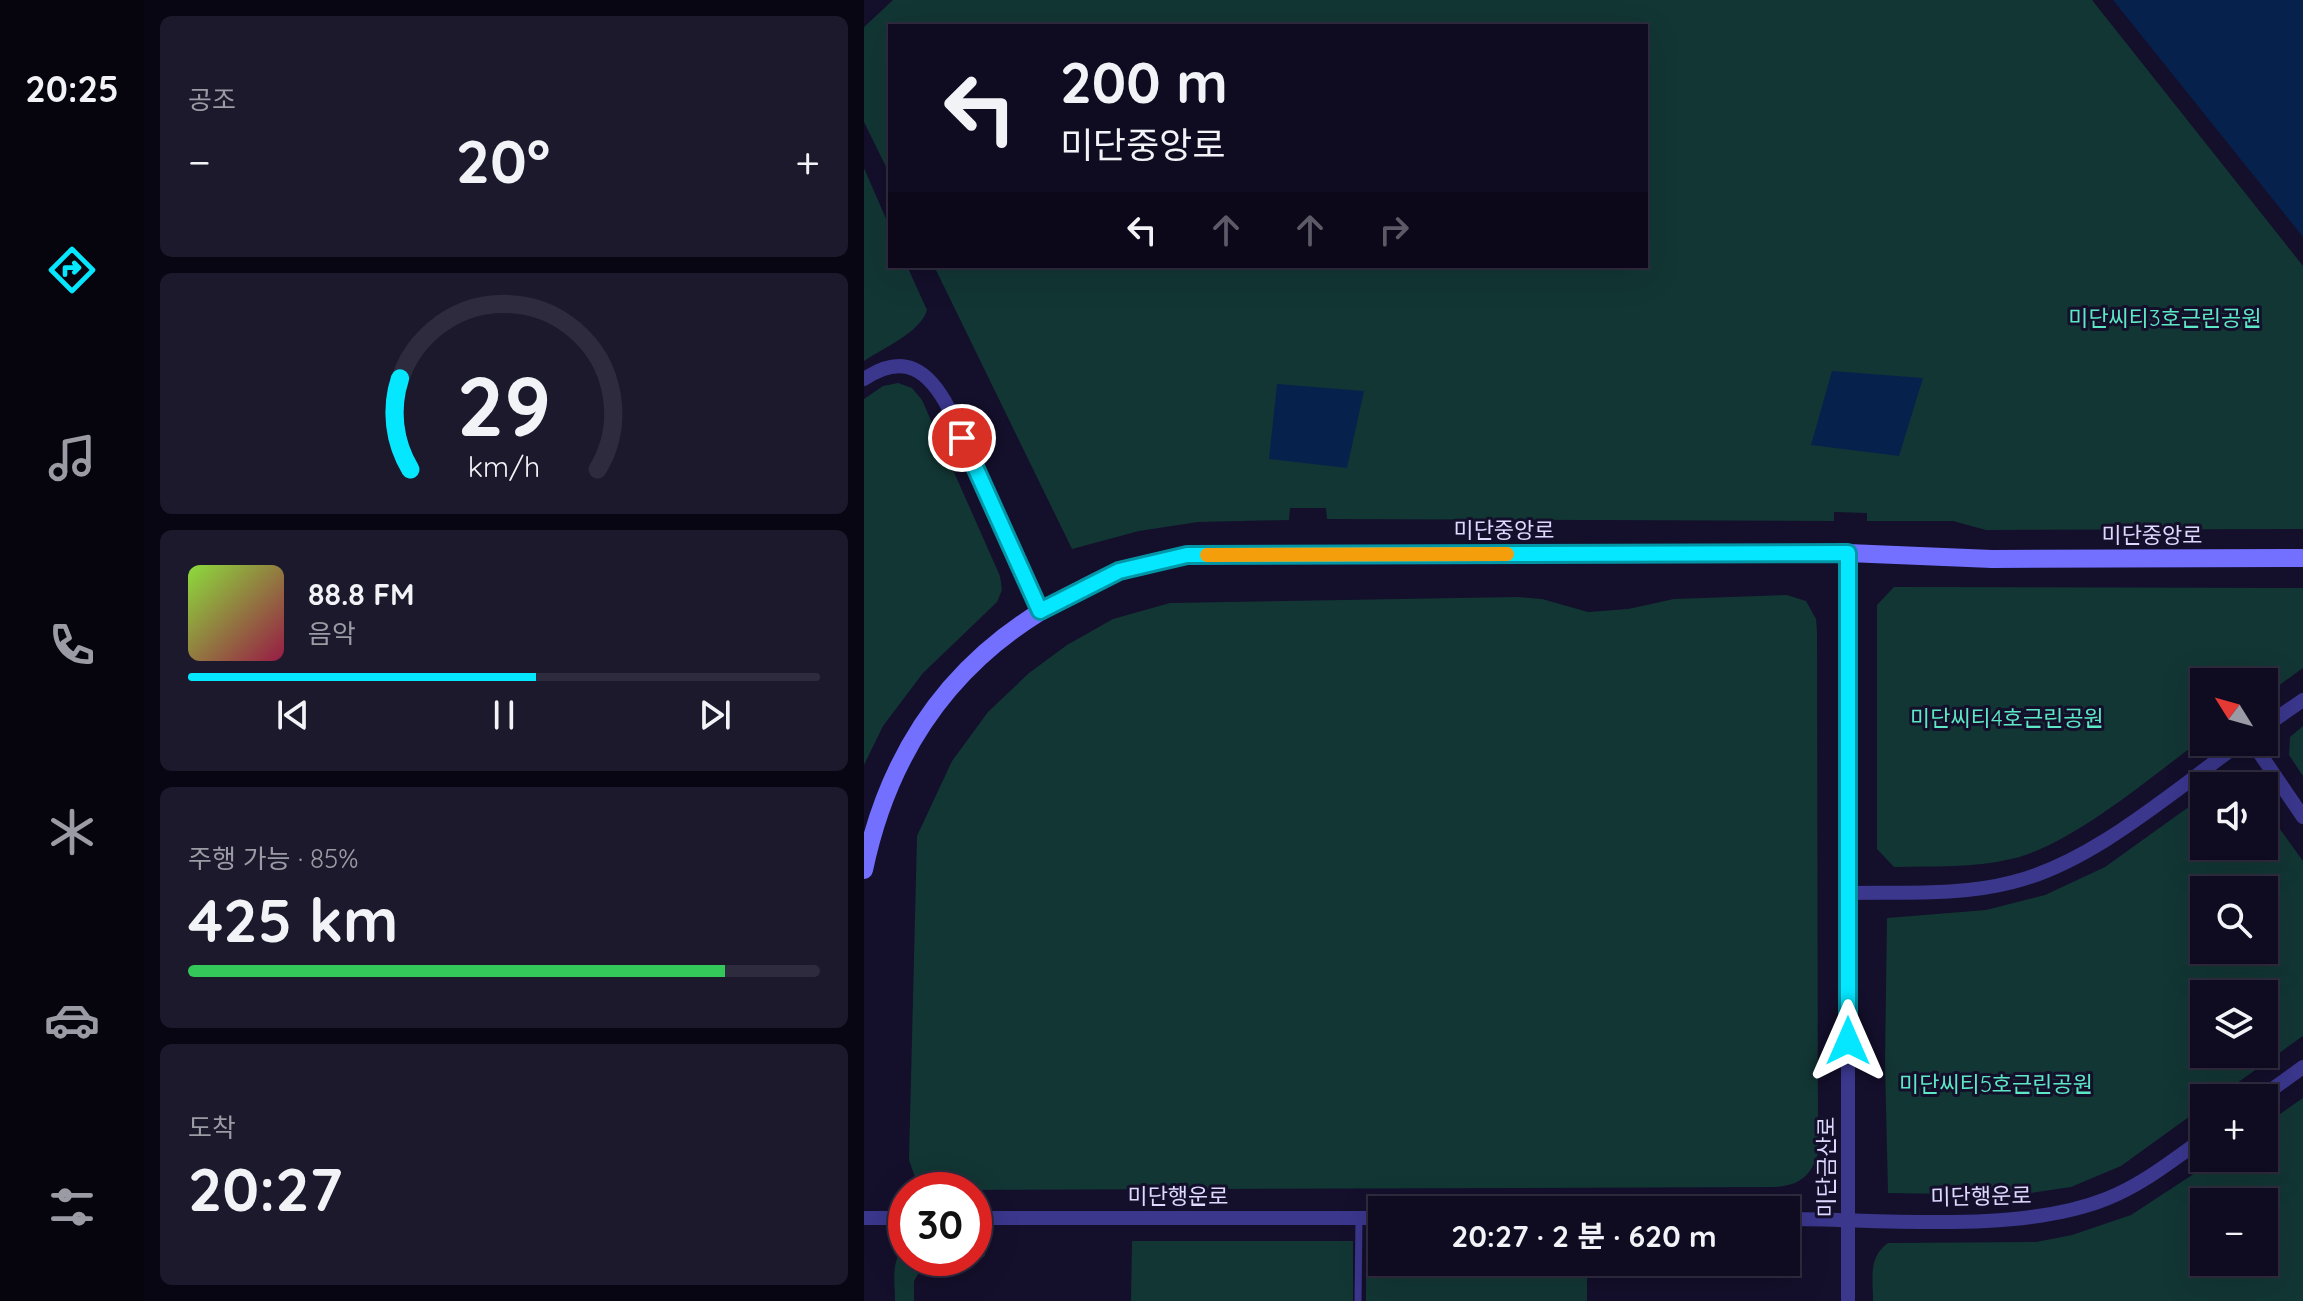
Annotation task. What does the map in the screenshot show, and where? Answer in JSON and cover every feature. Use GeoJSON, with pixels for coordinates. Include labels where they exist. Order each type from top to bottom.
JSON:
{"type":"FeatureCollection","features":[{"type":"Feature","properties":{"kind":"street"},"geometry":{"type":"LineString","coordinates":[[864,379],[885,367],[903,366],[932,381],[949,409],[1040,611]]}},
{"type":"Feature","properties":{"kind":"street","name":"미단중앙로"},"geometry":{"type":"LineString","coordinates":[[864,870],[874,820],[908,744],[948,689],[994,643],[1040,611],[1119,571],[1187,555],[1848,553],[1992,559],[2303,558]]}},
{"type":"Feature","properties":{"kind":"street","name":"미단금산로"},"geometry":{"type":"LineString","coordinates":[[1848,553],[1848,1301]]}},
{"type":"Feature","properties":{"kind":"street"},"geometry":{"type":"LineString","coordinates":[[2278,717],[2303,700]]}},
{"type":"Feature","properties":{"kind":"street"},"geometry":{"type":"LineString","coordinates":[[1848,893],[1968,891],[2014,882],[2051,868],[2104,839],[2222,756]]}},
{"type":"Feature","properties":{"kind":"street"},"geometry":{"type":"LineString","coordinates":[[2262,756],[2303,817]]}},
{"type":"Feature","properties":{"kind":"street"},"geometry":{"type":"LineString","coordinates":[[2278,1085],[2303,1067]]}},
{"type":"Feature","properties":{"kind":"street","name":"미단행운로"},"geometry":{"type":"LineString","coordinates":[[1800,1219],[2020,1220],[2064,1213],[2108,1199],[2143,1180],[2190,1148]]}},
{"type":"Feature","properties":{"kind":"street"},"geometry":{"type":"LineString","coordinates":[[864,1218],[888,1218]]}},
{"type":"Feature","properties":{"kind":"street","name":"미단행운로"},"geometry":{"type":"LineString","coordinates":[[992,1218],[1368,1218]]}},
{"type":"Feature","properties":{"kind":"lane"},"geometry":{"type":"LineString","coordinates":[[1358,1301],[1359,1218]]}},
{"type":"Feature","properties":{"kind":"green space","name":"미단씨티3호근린공원"},"geometry":{"type":"Polygon","coordinates":[[[893,0],[2092,0],[2303,266],[2303,529],[1986,530],[1953,521],[1867,521],[1867,513],[1834,512],[1834,521],[1327,519],[1326,508],[1290,508],[1289,520],[1198,522],[1139,531],[1072,549],[935,268],[1648,268],[1648,24],[888,24],[888,171],[864,122],[864,27],[893,0]]]}},
{"type":"Feature","properties":{"kind":"green space"},"geometry":{"type":"Polygon","coordinates":[[[864,168],[888,223],[888,268],[908,268],[927,310],[909,333],[864,361],[864,168]]]}},
{"type":"Feature","properties":{"kind":"green space"},"geometry":{"type":"Polygon","coordinates":[[[898,383],[912,388],[922,400],[1000,576],[1002,590],[997,602],[923,673],[883,726],[864,765],[864,399],[883,386],[898,383]]]}},
{"type":"Feature","properties":{"kind":"green space","name":"미단씨티4호근린공원"},"geometry":{"type":"Polygon","coordinates":[[[1894,587],[2303,588],[2303,668],[2278,686],[2278,668],[2190,668],[2190,749],[2111,808],[2060,840],[2011,859],[1953,866],[1894,867],[1877,849],[1877,605],[1894,587]]]}},
{"type":"Feature","properties":{"kind":"green space"},"geometry":{"type":"Polygon","coordinates":[[[1787,595],[1806,601],[1816,619],[1818,1153],[1812,1168],[1803,1178],[1776,1187],[992,1190],[992,1172],[913,1172],[909,1160],[917,836],[952,761],[988,712],[1029,673],[1067,645],[1113,619],[1170,603],[1517,597],[1542,599],[1588,612],[1628,609],[1674,599],[1787,595]]]}},
{"type":"Feature","properties":{"kind":"green space"},"geometry":{"type":"Polygon","coordinates":[[[2303,726],[2303,776],[2289,755],[2290,737],[2303,726]]]}},
{"type":"Feature","properties":{"kind":"green space","name":"미단씨티5호근린공원"},"geometry":{"type":"Polygon","coordinates":[[[2190,806],[2190,860],[2278,860],[2278,826],[2303,861],[2303,1036],[2278,1054],[2278,980],[2190,980],[2190,1068],[2258,1068],[2236,1084],[2190,1084],[2190,1116],[2121,1166],[2071,1187],[2017,1195],[1888,1193],[1885,1064],[1887,918],[1986,910],[2045,895],[2105,867],[2190,806]]]}},
{"type":"Feature","properties":{"kind":"green space"},"geometry":{"type":"Polygon","coordinates":[[[2303,1098],[2303,1301],[1873,1301],[1874,1261],[1888,1243],[2036,1242],[2072,1235],[2131,1215],[2197,1172],[2278,1172],[2278,1115],[2303,1098]]]}},
{"type":"Feature","properties":{"kind":"green space"},"geometry":{"type":"Polygon","coordinates":[[[1132,1241],[1353,1241],[1353,1301],[1131,1301],[1132,1241]]]}},
{"type":"Feature","properties":{"kind":"green space"},"geometry":{"type":"Polygon","coordinates":[[[1366,1244],[1368,1276],[1587,1276],[1587,1301],[1366,1301],[1366,1244]]]}},
{"type":"Feature","properties":{"kind":"green space"},"geometry":{"type":"Polygon","coordinates":[[[894,1276],[917,1276],[914,1301],[895,1301],[894,1276]]]}},
{"type":"Feature","properties":{"kind":"water"},"geometry":{"type":"Polygon","coordinates":[[[2113,0],[2303,0],[2303,237],[2113,0]]]}},
{"type":"Feature","properties":{"kind":"water"},"geometry":{"type":"Polygon","coordinates":[[[1832,371],[1923,378],[1899,456],[1811,445],[1832,371]]]}},
{"type":"Feature","properties":{"kind":"water"},"geometry":{"type":"Polygon","coordinates":[[[1277,384],[1364,391],[1347,468],[1269,459],[1277,384]]]}},
{"type":"Feature","properties":{"kind":"slow traffic"},"geometry":{"type":"LineString","coordinates":[[1207,555],[1507,554]]}},
{"type":"Feature","properties":{"kind":"route"},"geometry":{"type":"LineString","coordinates":[[962,438],[1040,611],[1119,571],[1187,555],[1848,553],[1848,1041]]}}]}
